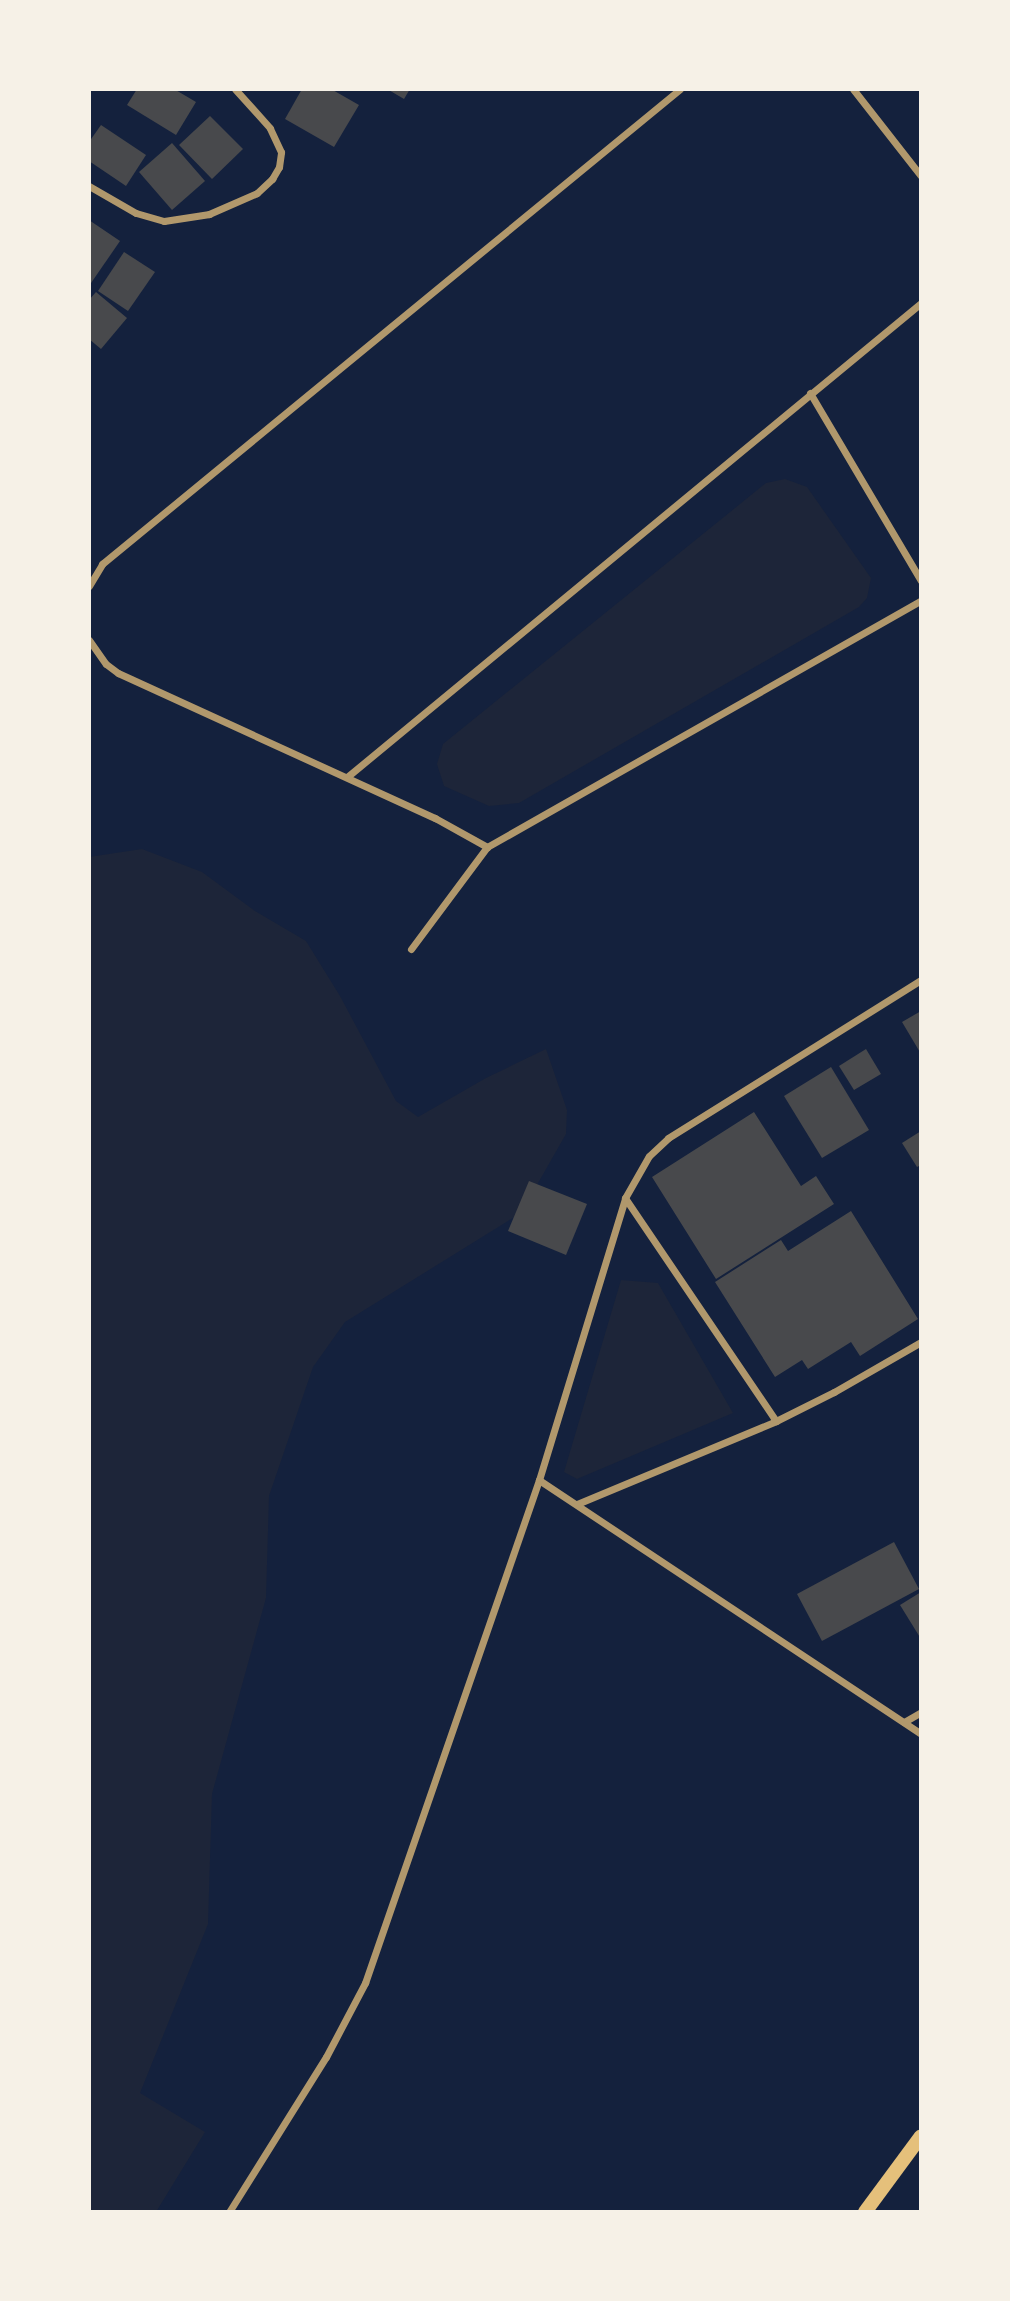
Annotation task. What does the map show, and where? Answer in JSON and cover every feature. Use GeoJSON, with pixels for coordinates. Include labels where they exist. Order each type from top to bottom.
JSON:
{"type":"FeatureCollection","features":[{"type":"Feature","properties":{"kind":"main road"},"geometry":{"type":"LineString","coordinates":[[865,2212],[921,2136]]}},
{"type":"Feature","properties":{"kind":"street"},"geometry":{"type":"LineString","coordinates":[[89,186],[136,213],[164,221],[187,220],[235,205],[257,193],[272,179],[279,167],[281,152],[270,128],[235,89]]}},
{"type":"Feature","properties":{"kind":"street"},"geometry":{"type":"LineString","coordinates":[[89,586],[103,564],[680,89]]}},
{"type":"Feature","properties":{"kind":"street"},"geometry":{"type":"LineString","coordinates":[[853,89],[921,176]]}},
{"type":"Feature","properties":{"kind":"street"},"geometry":{"type":"LineString","coordinates":[[347,777],[921,303]]}},
{"type":"Feature","properties":{"kind":"street"},"geometry":{"type":"LineString","coordinates":[[810,393],[921,581]]}},
{"type":"Feature","properties":{"kind":"street"},"geometry":{"type":"LineString","coordinates":[[411,949],[459,880],[487,847],[921,600]]}},
{"type":"Feature","properties":{"kind":"street"},"geometry":{"type":"LineString","coordinates":[[89,640],[106,664],[118,673],[347,777],[487,847]]}},
{"type":"Feature","properties":{"kind":"street"},"geometry":{"type":"LineString","coordinates":[[229,2212],[326,2057],[365,1983],[539,1480],[625,1198],[649,1156],[668,1138],[921,980]]}},
{"type":"Feature","properties":{"kind":"street"},"geometry":{"type":"LineString","coordinates":[[625,1198],[776,1421]]}},
{"type":"Feature","properties":{"kind":"street"},"geometry":{"type":"LineString","coordinates":[[577,1504],[776,1421],[834,1392],[921,1342]]}},
{"type":"Feature","properties":{"kind":"street"},"geometry":{"type":"LineString","coordinates":[[539,1480],[921,1734]]}},
{"type":"Feature","properties":{"kind":"street"},"geometry":{"type":"LineString","coordinates":[[904,1722],[921,1712]]}},
{"type":"Feature","properties":{"kind":"shaded area"},"geometry":{"type":"Polygon","coordinates":[[[785,479],[807,487],[871,578],[867,598],[859,607],[519,803],[489,806],[444,786],[437,764],[443,744],[766,483],[785,479]]]}},
{"type":"Feature","properties":{"kind":"shaded area"},"geometry":{"type":"Polygon","coordinates":[[[142,849],[202,872],[255,911],[306,941],[340,996],[396,1101],[418,1117],[486,1078],[546,1049],[567,1110],[566,1134],[521,1213],[345,1322],[313,1367],[269,1496],[266,1598],[212,1794],[208,1924],[140,2093],[205,2132],[156,2212],[89,2212],[89,857],[142,849]]]}},
{"type":"Feature","properties":{"kind":"shaded area"},"geometry":{"type":"Polygon","coordinates":[[[621,1280],[658,1283],[733,1413],[577,1479],[564,1472],[621,1280]]]}},
{"type":"Feature","properties":{"kind":"building"},"geometry":{"type":"Polygon","coordinates":[[[137,89],[174,89],[196,102],[176,135],[127,105],[137,89]]]}},
{"type":"Feature","properties":{"kind":"building"},"geometry":{"type":"Polygon","coordinates":[[[302,89],[331,89],[359,105],[334,147],[285,119],[302,89]]]}},
{"type":"Feature","properties":{"kind":"building"},"geometry":{"type":"Polygon","coordinates":[[[387,89],[410,89],[404,99],[387,89]]]}},
{"type":"Feature","properties":{"kind":"building"},"geometry":{"type":"Polygon","coordinates":[[[210,116],[243,149],[212,179],[179,145],[210,116]]]}},
{"type":"Feature","properties":{"kind":"building"},"geometry":{"type":"Polygon","coordinates":[[[101,125],[146,155],[126,186],[89,161],[89,142],[101,125]]]}},
{"type":"Feature","properties":{"kind":"building"},"geometry":{"type":"Polygon","coordinates":[[[172,143],[205,181],[172,210],[139,172],[172,143]]]}},
{"type":"Feature","properties":{"kind":"building"},"geometry":{"type":"Polygon","coordinates":[[[89,220],[120,241],[89,286],[89,220]]]}},
{"type":"Feature","properties":{"kind":"building"},"geometry":{"type":"Polygon","coordinates":[[[124,252],[155,272],[128,311],[98,291],[124,252]]]}},
{"type":"Feature","properties":{"kind":"building"},"geometry":{"type":"Polygon","coordinates":[[[96,292],[127,318],[101,349],[89,339],[89,300],[96,292]]]}},
{"type":"Feature","properties":{"kind":"building"},"geometry":{"type":"Polygon","coordinates":[[[921,1011],[921,1054],[902,1022],[921,1011]]]}},
{"type":"Feature","properties":{"kind":"building"},"geometry":{"type":"Polygon","coordinates":[[[866,1049],[881,1074],[854,1090],[839,1066],[866,1049]]]}},
{"type":"Feature","properties":{"kind":"building"},"geometry":{"type":"Polygon","coordinates":[[[831,1067],[869,1130],[822,1158],[784,1096],[831,1067]]]}},
{"type":"Feature","properties":{"kind":"building"},"geometry":{"type":"Polygon","coordinates":[[[754,1112],[801,1186],[816,1176],[834,1204],[716,1279],[652,1177],[754,1112]]]}},
{"type":"Feature","properties":{"kind":"building"},"geometry":{"type":"Polygon","coordinates":[[[921,1131],[921,1165],[917,1167],[902,1143],[921,1131]]]}},
{"type":"Feature","properties":{"kind":"building"},"geometry":{"type":"Polygon","coordinates":[[[529,1181],[587,1204],[566,1255],[508,1231],[529,1181]]]}},
{"type":"Feature","properties":{"kind":"building"},"geometry":{"type":"Polygon","coordinates":[[[851,1211],[918,1319],[860,1356],[851,1342],[808,1369],[802,1360],[775,1377],[715,1282],[781,1240],[788,1251],[851,1211]]]}},
{"type":"Feature","properties":{"kind":"building"},"geometry":{"type":"Polygon","coordinates":[[[894,1542],[919,1589],[822,1641],[797,1594],[894,1542]]]}},
{"type":"Feature","properties":{"kind":"building"},"geometry":{"type":"Polygon","coordinates":[[[921,1592],[921,1639],[900,1605],[921,1592]]]}}]}
